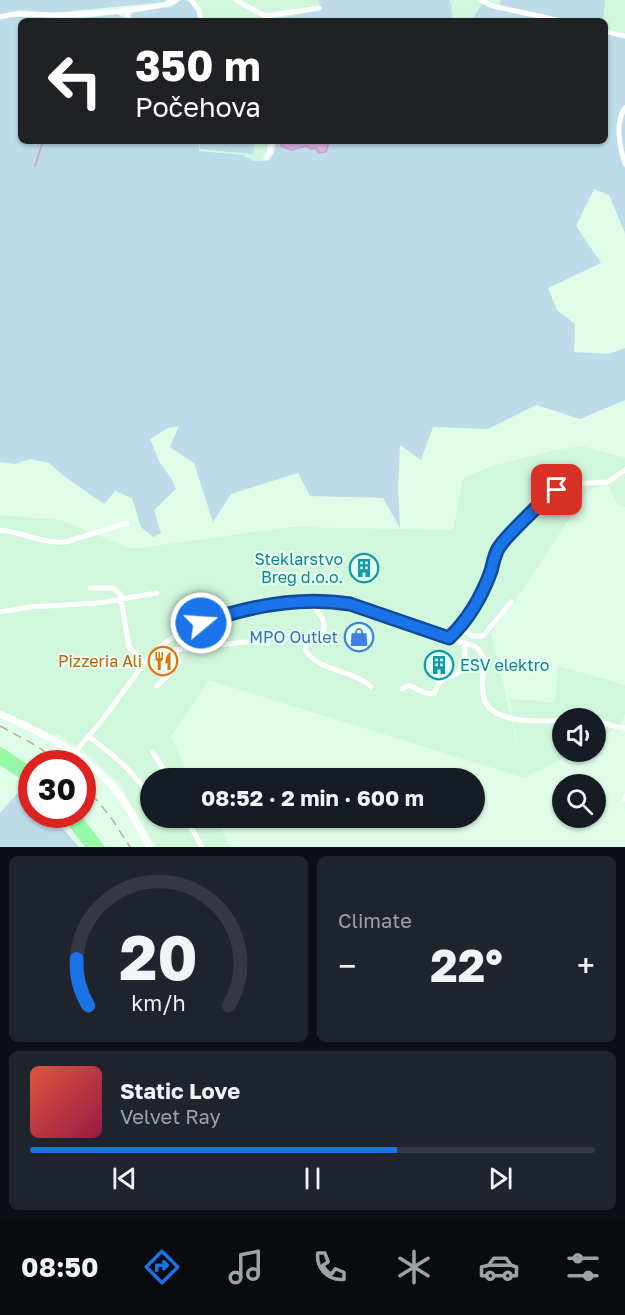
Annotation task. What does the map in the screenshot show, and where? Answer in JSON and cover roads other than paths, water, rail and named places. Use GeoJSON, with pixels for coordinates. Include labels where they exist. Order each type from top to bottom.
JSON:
{"type":"FeatureCollection","features":[{"type":"Feature","properties":{"kind":"highway"},"geometry":{"type":"LineString","coordinates":[[0,751],[18,763]]}},
{"type":"Feature","properties":{"kind":"highway"},"geometry":{"type":"LineString","coordinates":[[0,760],[18,772]]}},
{"type":"Feature","properties":{"kind":"highway"},"geometry":{"type":"LineString","coordinates":[[76,828],[90,847]]}},
{"type":"Feature","properties":{"kind":"highway"},"geometry":{"type":"LineString","coordinates":[[86,828],[100,847]]}},
{"type":"Feature","properties":{"kind":"street"},"geometry":{"type":"LineString","coordinates":[[0,17],[10,14],[58,15],[127,10],[165,6],[176,0]]}},
{"type":"Feature","properties":{"kind":"street"},"geometry":{"type":"LineString","coordinates":[[191,0],[200,10],[201,18]]}},
{"type":"Feature","properties":{"kind":"street"},"geometry":{"type":"LineString","coordinates":[[236,0],[265,16],[319,8]]}},
{"type":"Feature","properties":{"kind":"street"},"geometry":{"type":"LineString","coordinates":[[480,0],[493,6],[547,18]]}},
{"type":"Feature","properties":{"kind":"street"},"geometry":{"type":"LineString","coordinates":[[127,10],[128,18]]}},
{"type":"Feature","properties":{"kind":"street"},"geometry":{"type":"LineString","coordinates":[[608,32],[625,36]]}},
{"type":"Feature","properties":{"kind":"street"},"geometry":{"type":"LineString","coordinates":[[625,108],[620,118],[620,147],[625,164]]}},
{"type":"Feature","properties":{"kind":"street"},"geometry":{"type":"LineString","coordinates":[[266,158],[270,144]]}},
{"type":"Feature","properties":{"kind":"street"},"geometry":{"type":"LineString","coordinates":[[564,466],[570,484]]}},
{"type":"Feature","properties":{"kind":"street"},"geometry":{"type":"LineString","coordinates":[[454,632],[475,605],[485,586],[500,545],[547,496],[570,484],[605,483],[615,479],[625,470]]}},
{"type":"Feature","properties":{"kind":"street"},"geometry":{"type":"LineString","coordinates":[[0,530],[13,531],[56,543],[127,523]]}},
{"type":"Feature","properties":{"kind":"street"},"geometry":{"type":"LineString","coordinates":[[90,588],[113,588],[122,598],[129,647],[144,663]]}},
{"type":"Feature","properties":{"kind":"street"},"geometry":{"type":"LineString","coordinates":[[0,612],[157,593]]}},
{"type":"Feature","properties":{"kind":"street"},"geometry":{"type":"LineString","coordinates":[[77,750],[144,663],[160,648],[172,638],[224,614],[282,602],[319,600],[350,604],[454,632],[483,636],[511,603]]}},
{"type":"Feature","properties":{"kind":"street"},"geometry":{"type":"LineString","coordinates":[[282,602],[291,608],[313,606],[323,619],[322,635],[305,646],[308,654],[315,660],[356,677],[371,687]]}},
{"type":"Feature","properties":{"kind":"street"},"geometry":{"type":"LineString","coordinates":[[454,632],[465,642],[476,647],[484,659],[484,695],[489,708],[505,716],[522,720],[552,720]]}},
{"type":"Feature","properties":{"kind":"street"},"geometry":{"type":"LineString","coordinates":[[160,648],[166,651],[245,642],[268,643]]}},
{"type":"Feature","properties":{"kind":"street"},"geometry":{"type":"LineString","coordinates":[[402,689],[409,685],[425,693],[434,694],[440,681],[458,673],[465,655],[465,642]]}},
{"type":"Feature","properties":{"kind":"street"},"geometry":{"type":"LineString","coordinates":[[157,686],[180,662],[175,650]]}},
{"type":"Feature","properties":{"kind":"street"},"geometry":{"type":"LineString","coordinates":[[0,714],[71,750]]}},
{"type":"Feature","properties":{"kind":"street"},"geometry":{"type":"LineString","coordinates":[[606,724],[625,728]]}},
{"type":"Feature","properties":{"kind":"street"},"geometry":{"type":"LineString","coordinates":[[88,736],[140,781]]}},
{"type":"Feature","properties":{"kind":"street"},"geometry":{"type":"LineString","coordinates":[[153,752],[163,768]]}},
{"type":"Feature","properties":{"kind":"street"},"geometry":{"type":"LineString","coordinates":[[96,769],[117,791],[150,847]]}},
{"type":"Feature","properties":{"kind":"street"},"geometry":{"type":"LineString","coordinates":[[192,828],[202,847]]}},
{"type":"Feature","properties":{"kind":"waterway"},"geometry":{"type":"LineString","coordinates":[[35,166],[42,144]]}},
{"type":"Feature","properties":{"kind":"railway"},"geometry":{"type":"LineString","coordinates":[[0,726],[42,750]]}},
{"type":"Feature","properties":{"kind":"railway"},"geometry":{"type":"LineString","coordinates":[[96,800],[130,847]]}},
{"type":"Feature","properties":{"kind":"place","name":"Steklarstvo Breg d.o.o."},"geometry":{"type":"Point","coordinates":[364,568]}},
{"type":"Feature","properties":{"kind":"place","name":"MPO Outlet"},"geometry":{"type":"Point","coordinates":[359,637]}},
{"type":"Feature","properties":{"kind":"place","name":"Pizzeria Ali"},"geometry":{"type":"Point","coordinates":[163,661]}},
{"type":"Feature","properties":{"kind":"place","name":"ESV elektro"},"geometry":{"type":"Point","coordinates":[439,665]}}]}
